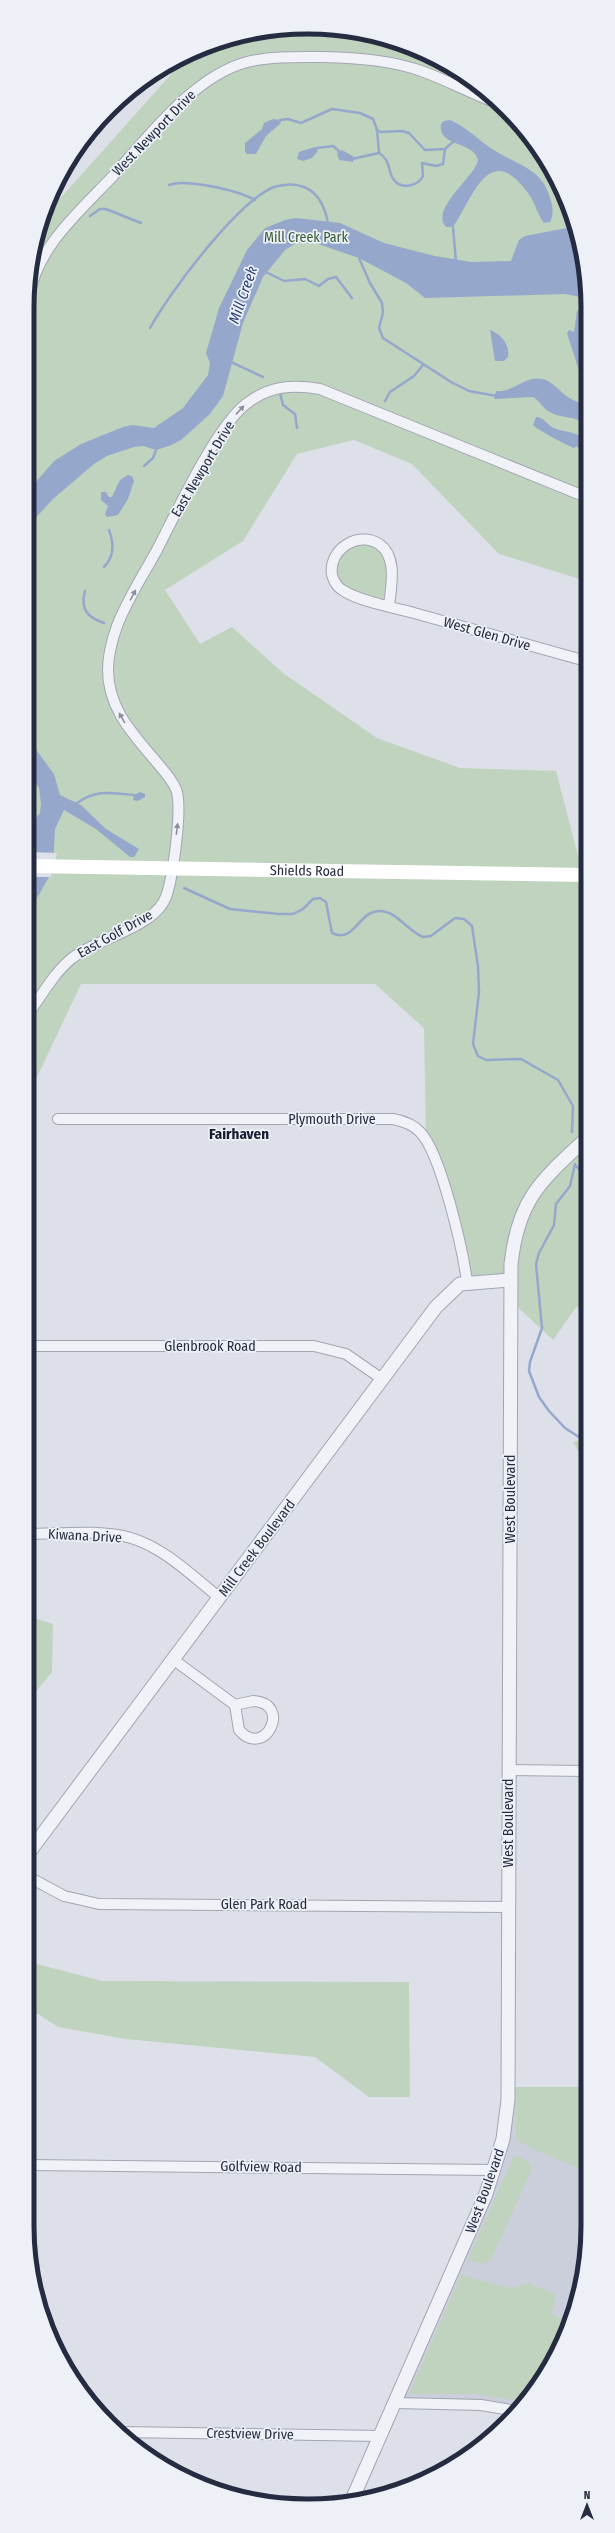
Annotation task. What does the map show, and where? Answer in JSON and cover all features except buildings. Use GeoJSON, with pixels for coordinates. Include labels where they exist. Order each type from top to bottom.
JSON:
{"type":"FeatureCollection","features":[{"type":"Feature","properties":{"kind":"main road","name":"Shields Road"},"geometry":{"type":"LineString","coordinates":[[34,866],[172,867],[581,875]]}},
{"type":"Feature","properties":{"kind":"street","name":"West Newport Drive"},"geometry":{"type":"LineString","coordinates":[[36,273],[38,266],[57,236],[179,105],[210,80],[230,68],[247,62],[267,59],[338,57],[369,60],[423,72],[480,96]]}},
{"type":"Feature","properties":{"kind":"street","name":"East Newport Drive"},"geometry":{"type":"LineString","coordinates":[[172,867],[179,812],[176,788],[129,729],[115,706],[108,680],[109,659],[112,642],[122,614],[216,443],[244,406],[266,392],[278,388],[301,385],[320,389],[581,496]]}},
{"type":"Feature","properties":{"kind":"street","name":"West Glen Drive"},"geometry":{"type":"LineString","coordinates":[[389,606],[391,565],[388,552],[377,542],[370,540],[358,540],[345,545],[334,558],[332,567],[334,581],[339,588],[346,592],[389,606],[581,660]]}},
{"type":"Feature","properties":{"kind":"street","name":"East Golf Drive"},"geometry":{"type":"LineString","coordinates":[[34,1005],[60,968],[72,958],[153,914],[164,904],[172,867]]}},
{"type":"Feature","properties":{"kind":"street","name":"Plymouth Drive"},"geometry":{"type":"LineString","coordinates":[[58,1119],[393,1119],[403,1121],[420,1131],[426,1138],[437,1164],[464,1260],[468,1282]]}},
{"type":"Feature","properties":{"kind":"street","name":"West Boulevard"},"geometry":{"type":"LineString","coordinates":[[355,2495],[396,2403],[495,2170],[503,2139],[508,2100],[510,1280],[514,1240],[524,1207],[542,1180],[581,1144]]}},
{"type":"Feature","properties":{"kind":"street","name":"Mill Creek Boulevard"},"geometry":{"type":"LineString","coordinates":[[34,1846],[436,1307],[460,1284],[468,1282],[510,1280]]}},
{"type":"Feature","properties":{"kind":"street","name":"Glenbrook Road"},"geometry":{"type":"LineString","coordinates":[[34,1346],[314,1346],[346,1354],[382,1379]]}},
{"type":"Feature","properties":{"kind":"street","name":"Kiwana Drive"},"geometry":{"type":"LineString","coordinates":[[34,1534],[97,1534],[132,1538],[162,1553],[220,1598]]}},
{"type":"Feature","properties":{"kind":"street"},"geometry":{"type":"LineString","coordinates":[[174,1660],[235,1705]]}},
{"type":"Feature","properties":{"kind":"street"},"geometry":{"type":"LineString","coordinates":[[509,1770],[581,1771]]}},
{"type":"Feature","properties":{"kind":"street","name":"Glen Park Road"},"geometry":{"type":"LineString","coordinates":[[34,1880],[64,1896],[98,1904],[508,1907]]}},
{"type":"Feature","properties":{"kind":"street","name":"Golfview Road"},"geometry":{"type":"LineString","coordinates":[[34,2165],[495,2170]]}},
{"type":"Feature","properties":{"kind":"street"},"geometry":{"type":"LineString","coordinates":[[396,2403],[480,2405],[510,2410]]}},
{"type":"Feature","properties":{"kind":"street","name":"Crestview Drive"},"geometry":{"type":"LineString","coordinates":[[128,2432],[380,2436]]}},
{"type":"Feature","properties":{"kind":"shaded area"},"geometry":{"type":"Polygon","coordinates":[[[508,2087],[581,2088],[581,2226],[579,2261],[572,2296],[560,2330],[544,2362],[535,2377],[510,2409],[396,2403],[486,2194],[508,2087]]]}},
{"type":"Feature","properties":{"kind":"green space","name":"Mill Creek Park"},"geometry":{"type":"Polygon","coordinates":[[[308,34],[343,36],[378,43],[428,62],[459,80],[488,102],[513,127],[535,156],[553,187],[572,237],[579,272],[581,308],[581,579],[499,554],[412,464],[354,440],[297,454],[243,541],[165,590],[200,644],[232,627],[283,673],[377,738],[460,768],[556,771],[581,867],[581,1314],[577,1306],[553,1340],[510,1300],[509,1280],[467,1282],[464,1260],[426,1138],[424,1028],[375,984],[81,984],[34,1083],[34,308],[36,272],[39,254],[43,237],[54,205],[177,68],[203,55],[237,43],[272,36],[308,34]]]}},
{"type":"Feature","properties":{"kind":"green space"},"geometry":{"type":"Polygon","coordinates":[[[358,540],[387,552],[389,606],[346,592],[334,581],[334,558],[358,540]]]}},
{"type":"Feature","properties":{"kind":"green space"},"geometry":{"type":"Polygon","coordinates":[[[581,1440],[581,1456],[573,1442],[581,1440]]]}},
{"type":"Feature","properties":{"kind":"green space"},"geometry":{"type":"Polygon","coordinates":[[[34,1618],[53,1624],[52,1672],[34,1694],[34,1618]]]}},
{"type":"Feature","properties":{"kind":"green space"},"geometry":{"type":"Polygon","coordinates":[[[37,1964],[102,1981],[409,1982],[410,2097],[369,2097],[315,2057],[126,2039],[58,2027],[34,2012],[34,1969],[37,1964]]]}},
{"type":"Feature","properties":{"kind":"green space"},"geometry":{"type":"Polygon","coordinates":[[[516,2087],[581,2087],[581,2169],[533,2149],[516,2140],[516,2087]]]}},
{"type":"Feature","properties":{"kind":"green space"},"geometry":{"type":"Polygon","coordinates":[[[514,2155],[531,2163],[531,2171],[491,2260],[483,2264],[468,2260],[514,2155]]]}},
{"type":"Feature","properties":{"kind":"green space"},"geometry":{"type":"Polygon","coordinates":[[[461,2275],[510,2288],[529,2283],[555,2294],[553,2299],[556,2300],[551,2314],[564,2319],[560,2330],[553,2346],[535,2377],[517,2401],[477,2394],[409,2394],[461,2275]]]}},
{"type":"Feature","properties":{"kind":"water"},"geometry":{"type":"Polygon","coordinates":[[[273,119],[280,120],[281,123],[266,136],[256,154],[247,154],[245,151],[245,143],[262,129],[264,123],[273,119]]]}},
{"type":"Feature","properties":{"kind":"water"},"geometry":{"type":"Polygon","coordinates":[[[450,120],[462,126],[494,150],[528,168],[541,180],[546,188],[552,204],[553,213],[550,222],[544,223],[528,193],[514,178],[503,171],[492,172],[483,179],[475,189],[453,227],[446,227],[442,220],[448,202],[470,175],[478,160],[475,154],[470,150],[445,137],[441,131],[441,124],[444,121],[450,120]]]}},
{"type":"Feature","properties":{"kind":"water"},"geometry":{"type":"Polygon","coordinates":[[[315,147],[318,151],[312,158],[303,161],[297,159],[299,152],[315,147]]]}},
{"type":"Feature","properties":{"kind":"water"},"geometry":{"type":"Polygon","coordinates":[[[342,150],[354,157],[353,162],[339,160],[337,153],[342,150]]]}},
{"type":"Feature","properties":{"kind":"water","name":"Mill Creek"},"geometry":{"type":"Polygon","coordinates":[[[296,218],[340,223],[384,243],[435,256],[471,262],[511,261],[519,240],[525,236],[569,228],[576,254],[580,297],[565,294],[425,298],[406,283],[359,258],[312,242],[296,243],[285,250],[263,277],[243,323],[223,396],[210,414],[181,440],[169,446],[156,450],[143,446],[134,447],[107,456],[94,464],[53,499],[34,520],[34,484],[54,461],[81,444],[123,427],[132,425],[154,428],[183,408],[208,375],[210,363],[206,353],[219,308],[247,250],[265,228],[285,220],[296,218]]]}},
{"type":"Feature","properties":{"kind":"water"},"geometry":{"type":"Polygon","coordinates":[[[581,307],[581,380],[567,333],[569,330],[574,332],[577,311],[581,307]]]}},
{"type":"Feature","properties":{"kind":"water"},"geometry":{"type":"Polygon","coordinates":[[[490,330],[498,334],[504,340],[508,348],[508,357],[504,361],[495,361],[490,330]]]}},
{"type":"Feature","properties":{"kind":"water"},"geometry":{"type":"Polygon","coordinates":[[[537,378],[548,381],[567,397],[581,402],[581,422],[550,412],[533,397],[494,399],[496,391],[502,391],[530,379],[537,378]]]}},
{"type":"Feature","properties":{"kind":"water"},"geometry":{"type":"Polygon","coordinates":[[[536,417],[543,419],[555,429],[574,433],[580,436],[581,443],[574,448],[545,433],[533,425],[536,417]]]}},
{"type":"Feature","properties":{"kind":"water"},"geometry":{"type":"Polygon","coordinates":[[[128,475],[132,476],[134,481],[128,499],[118,515],[107,517],[105,514],[108,506],[101,500],[101,492],[106,492],[109,497],[112,497],[120,480],[128,475]]]}},
{"type":"Feature","properties":{"kind":"water"},"geometry":{"type":"Polygon","coordinates":[[[34,747],[54,774],[60,795],[81,805],[106,829],[139,849],[134,857],[130,857],[96,829],[64,810],[55,829],[53,866],[34,866],[34,821],[40,813],[41,804],[39,788],[34,781],[34,747]]]}},
{"type":"Feature","properties":{"kind":"water"},"geometry":{"type":"Polygon","coordinates":[[[140,792],[145,794],[145,797],[138,801],[133,800],[134,795],[140,792]]]}},
{"type":"Feature","properties":{"kind":"water"},"geometry":{"type":"Polygon","coordinates":[[[34,870],[49,877],[34,903],[34,870]]]}},
{"type":"Feature","properties":{"kind":"pier"},"geometry":{"type":"Polygon","coordinates":[[[34,852],[57,853],[51,877],[34,877],[34,852]]]}},
{"type":"Feature","properties":{"kind":"waterway"},"geometry":{"type":"LineString","coordinates":[[280,120],[288,119],[301,123],[332,109],[360,113],[373,119],[377,130],[381,132],[402,131],[409,133],[425,150],[445,149],[453,142]]}},
{"type":"Feature","properties":{"kind":"waterway"},"geometry":{"type":"LineString","coordinates":[[377,130],[379,153]]}},
{"type":"Feature","properties":{"kind":"waterway"},"geometry":{"type":"LineString","coordinates":[[317,148],[333,146],[341,153]]}},
{"type":"Feature","properties":{"kind":"waterway"},"geometry":{"type":"LineString","coordinates":[[352,159],[379,153],[387,162],[394,180],[401,185],[410,186],[423,176],[422,163],[436,166],[443,164],[445,149]]}},
{"type":"Feature","properties":{"kind":"waterway"},"geometry":{"type":"LineString","coordinates":[[169,185],[187,183],[212,186],[247,196],[255,200]]}},
{"type":"Feature","properties":{"kind":"waterway"},"geometry":{"type":"LineString","coordinates":[[150,328],[172,293],[224,229],[242,210],[259,196],[274,187],[293,184],[304,187],[314,193],[323,206],[328,223]]}},
{"type":"Feature","properties":{"kind":"waterway"},"geometry":{"type":"LineString","coordinates":[[90,216],[100,209],[106,209],[141,223]]}},
{"type":"Feature","properties":{"kind":"waterway"},"geometry":{"type":"LineString","coordinates":[[453,227],[456,262]]}},
{"type":"Feature","properties":{"kind":"waterway"},"geometry":{"type":"LineString","coordinates":[[359,258],[370,283],[382,303],[383,313],[379,328],[383,338],[451,382],[469,391],[497,396]]}},
{"type":"Feature","properties":{"kind":"waterway","name":"Mill Creek"},"geometry":{"type":"LineString","coordinates":[[266,272],[284,281],[305,279],[319,286],[328,279],[336,277],[352,298]]}},
{"type":"Feature","properties":{"kind":"waterway"},"geometry":{"type":"LineString","coordinates":[[231,362],[263,377]]}},
{"type":"Feature","properties":{"kind":"waterway"},"geometry":{"type":"LineString","coordinates":[[385,401],[390,392],[414,376],[423,365]]}},
{"type":"Feature","properties":{"kind":"waterway"},"geometry":{"type":"LineString","coordinates":[[280,393],[283,405],[295,414],[297,428]]}},
{"type":"Feature","properties":{"kind":"waterway"},"geometry":{"type":"LineString","coordinates":[[144,466],[153,458],[156,450]]}},
{"type":"Feature","properties":{"kind":"waterway"},"geometry":{"type":"LineString","coordinates":[[104,567],[110,559],[112,550],[112,540],[109,530]]}},
{"type":"Feature","properties":{"kind":"waterway"},"geometry":{"type":"LineString","coordinates":[[85,591],[83,603],[86,612],[93,618],[104,623]]}},
{"type":"Feature","properties":{"kind":"waterway"},"geometry":{"type":"LineString","coordinates":[[77,803],[91,796],[104,793],[134,795]]}},
{"type":"Feature","properties":{"kind":"waterway"},"geometry":{"type":"LineString","coordinates":[[184,888],[230,909],[279,914],[293,914],[303,909],[313,899],[320,898],[326,902],[332,933],[340,935],[352,931],[361,920],[373,912],[387,912],[397,918],[412,931],[423,937],[431,936],[455,918],[464,919],[472,926],[478,966],[479,992],[473,1044],[478,1056],[486,1060],[521,1059],[558,1080],[573,1106],[572,1132]]}},
{"type":"Feature","properties":{"kind":"waterway"},"geometry":{"type":"LineString","coordinates":[[575,1164],[570,1186],[556,1204],[554,1225],[539,1253],[536,1264],[542,1328],[530,1362],[529,1371],[539,1397],[549,1411],[565,1428],[581,1439]]}},
{"type":"Feature","properties":{"kind":"waterway"},"geometry":{"type":"LineString","coordinates":[[575,1165],[581,1171]]}},
{"type":"Feature","properties":{"kind":"district","name":"Fairhaven"},"geometry":{"type":"Point","coordinates":[239,1134]}}]}
